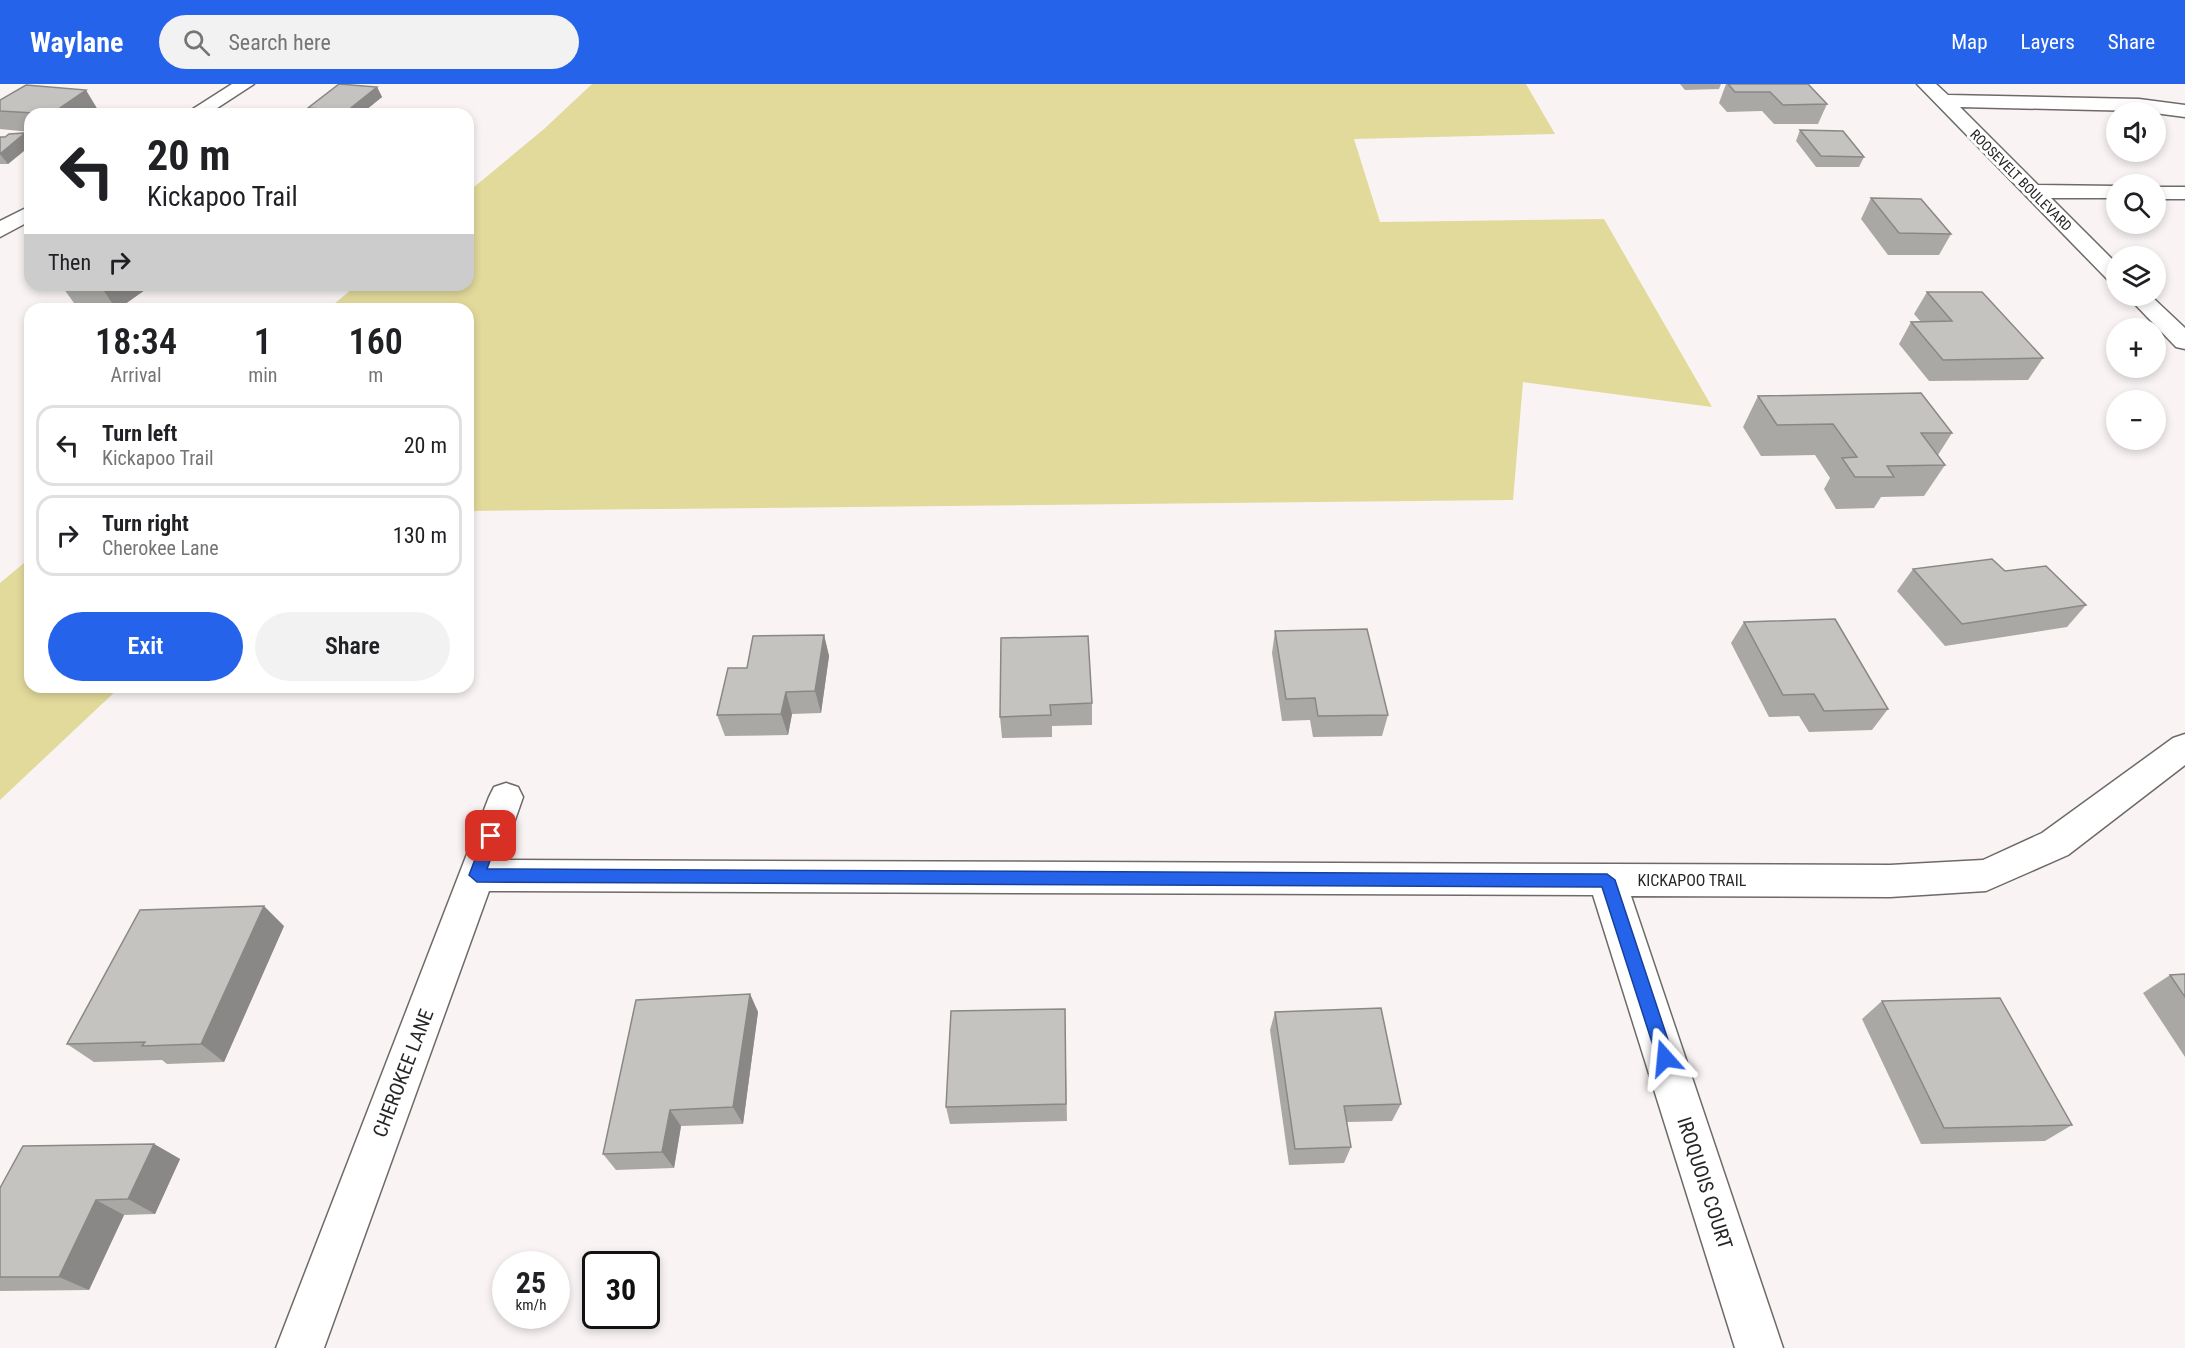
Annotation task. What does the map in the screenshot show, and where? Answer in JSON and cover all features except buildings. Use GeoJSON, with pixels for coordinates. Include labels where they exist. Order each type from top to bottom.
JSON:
{"type":"FeatureCollection","features":[{"type":"Feature","properties":{"kind":"street"},"geometry":{"type":"LineString","coordinates":[[205,108],[245,84]]}},
{"type":"Feature","properties":{"kind":"street","name":"ROOSEVELT BOULEVARD"},"geometry":{"type":"LineString","coordinates":[[1926,84],[2106,265]]}},
{"type":"Feature","properties":{"kind":"street"},"geometry":{"type":"LineString","coordinates":[[1943,101],[2139,105],[2185,111]]}},
{"type":"Feature","properties":{"kind":"street"},"geometry":{"type":"LineString","coordinates":[[2031,191],[2106,192]]}},
{"type":"Feature","properties":{"kind":"street"},"geometry":{"type":"LineString","coordinates":[[2166,193],[2185,194]]}},
{"type":"Feature","properties":{"kind":"street"},"geometry":{"type":"LineString","coordinates":[[0,230],[24,216]]}},
{"type":"Feature","properties":{"kind":"street"},"geometry":{"type":"LineString","coordinates":[[2148,306],[2185,342]]}},
{"type":"Feature","properties":{"kind":"street","name":"KICKAPOO TRAIL"},"geometry":{"type":"LineString","coordinates":[[477,875],[1890,880],[1986,875],[2055,844],[2185,747]]}},
{"type":"Feature","properties":{"kind":"street","name":"CHEROKEE LANE"},"geometry":{"type":"LineString","coordinates":[[300,1348],[506,797]]}},
{"type":"Feature","properties":{"kind":"street","name":"IROQUOIS COURT"},"geometry":{"type":"LineString","coordinates":[[1607,880],[1759,1348]]}},
{"type":"Feature","properties":{"kind":"shaded area"},"geometry":{"type":"Polygon","coordinates":[[[592,84],[1526,84],[1555,134],[1354,139],[1380,222],[1604,219],[1712,407],[1523,382],[1513,500],[474,511],[474,303],[335,303],[350,291],[474,291],[474,187],[544,129],[592,84]]]}},
{"type":"Feature","properties":{"kind":"shaded area"},"geometry":{"type":"Polygon","coordinates":[[[24,563],[24,693],[114,693],[0,800],[0,583],[24,563]]]}},
{"type":"Feature","properties":{"kind":"route"},"geometry":{"type":"LineString","coordinates":[[491,836],[477,875],[1607,880],[1665,1058]]}}]}
